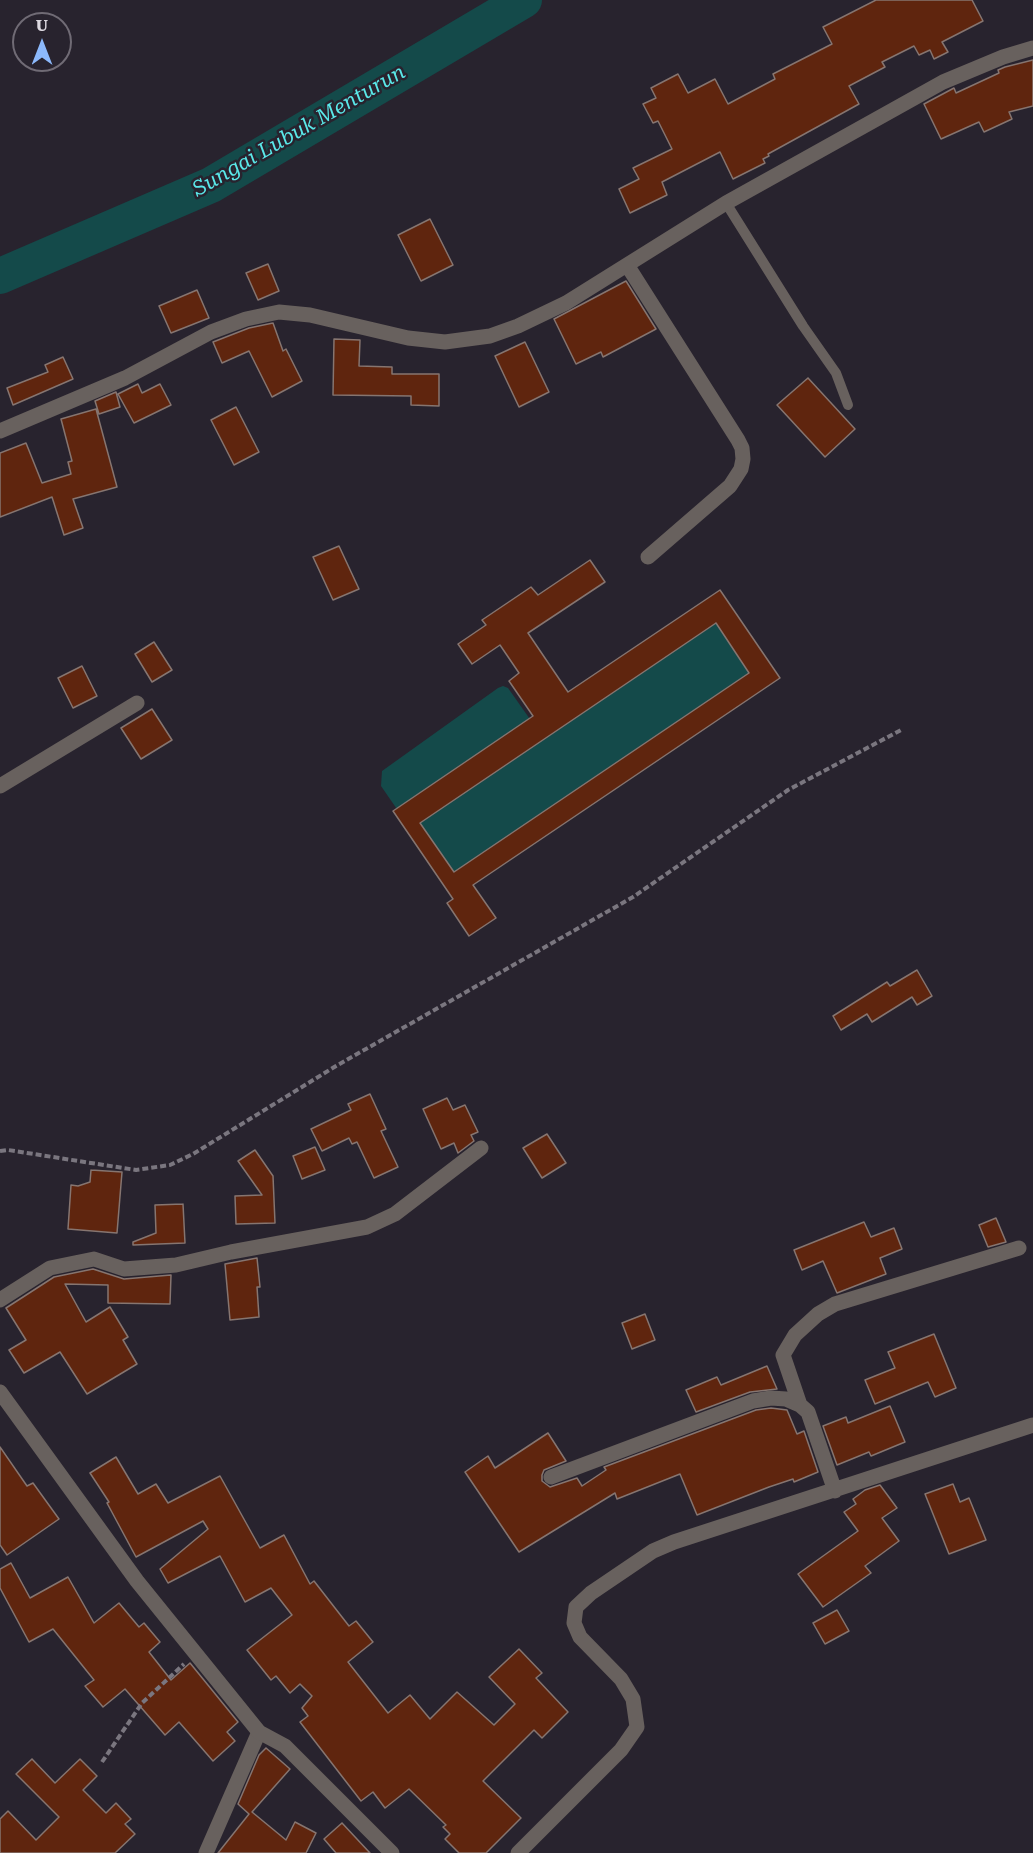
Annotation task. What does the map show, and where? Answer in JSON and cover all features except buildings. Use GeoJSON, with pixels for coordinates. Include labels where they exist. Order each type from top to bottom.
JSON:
{"type":"FeatureCollection","features":[{"type":"Feature","properties":{"kind":"street"},"geometry":{"type":"LineString","coordinates":[[0,431],[125,378],[211,332],[246,319],[279,312],[310,315],[408,338],[445,342],[490,336],[518,326],[566,303],[726,203],[943,82],[1003,57],[1033,48]]}},
{"type":"Feature","properties":{"kind":"street"},"geometry":{"type":"LineString","coordinates":[[627,266],[738,440],[742,448],[743,459],[741,469],[730,486],[648,557]]}},
{"type":"Feature","properties":{"kind":"street"},"geometry":{"type":"LineString","coordinates":[[0,786],[137,703]]}},
{"type":"Feature","properties":{"kind":"street"},"geometry":{"type":"LineString","coordinates":[[0,1300],[50,1268],[94,1259],[124,1269],[176,1265],[231,1252],[367,1227],[395,1214],[481,1148]]}},
{"type":"Feature","properties":{"kind":"street"},"geometry":{"type":"LineString","coordinates":[[800,1405],[783,1354],[795,1335],[818,1314],[835,1304],[1019,1248]]}},
{"type":"Feature","properties":{"kind":"street"},"geometry":{"type":"LineString","coordinates":[[0,1392],[137,1581],[259,1731],[285,1746],[392,1853]]}},
{"type":"Feature","properties":{"kind":"street"},"geometry":{"type":"LineString","coordinates":[[551,1477],[753,1401],[779,1398],[800,1405],[808,1412],[835,1491]]}},
{"type":"Feature","properties":{"kind":"street"},"geometry":{"type":"LineString","coordinates":[[518,1853],[621,1750],[637,1728],[633,1699],[621,1679],[580,1637],[573,1623],[576,1607],[591,1593],[652,1551],[674,1542],[1033,1425]]}},
{"type":"Feature","properties":{"kind":"street"},"geometry":{"type":"LineString","coordinates":[[206,1853],[259,1731]]}},
{"type":"Feature","properties":{"kind":"lane"},"geometry":{"type":"LineString","coordinates":[[726,203],[803,326],[836,373],[848,405]]}},
{"type":"Feature","properties":{"kind":"path"},"geometry":{"type":"LineString","coordinates":[[0,1150],[136,1170],[170,1165],[336,1066],[633,897],[788,790],[901,730]]}},
{"type":"Feature","properties":{"kind":"path"},"geometry":{"type":"LineString","coordinates":[[102,1762],[142,1703],[196,1653]]}},
{"type":"Feature","properties":{"kind":"shaded area"},"geometry":{"type":"Polygon","coordinates":[[[718,618],[754,673],[460,874],[441,873],[381,786],[382,771],[498,688],[503,686],[508,688],[532,722],[718,618]]]}},
{"type":"Feature","properties":{"kind":"waterway","name":"Sungai Lubuk Menturun"},"geometry":{"type":"LineString","coordinates":[[0,276],[211,185],[524,0]]}}]}
